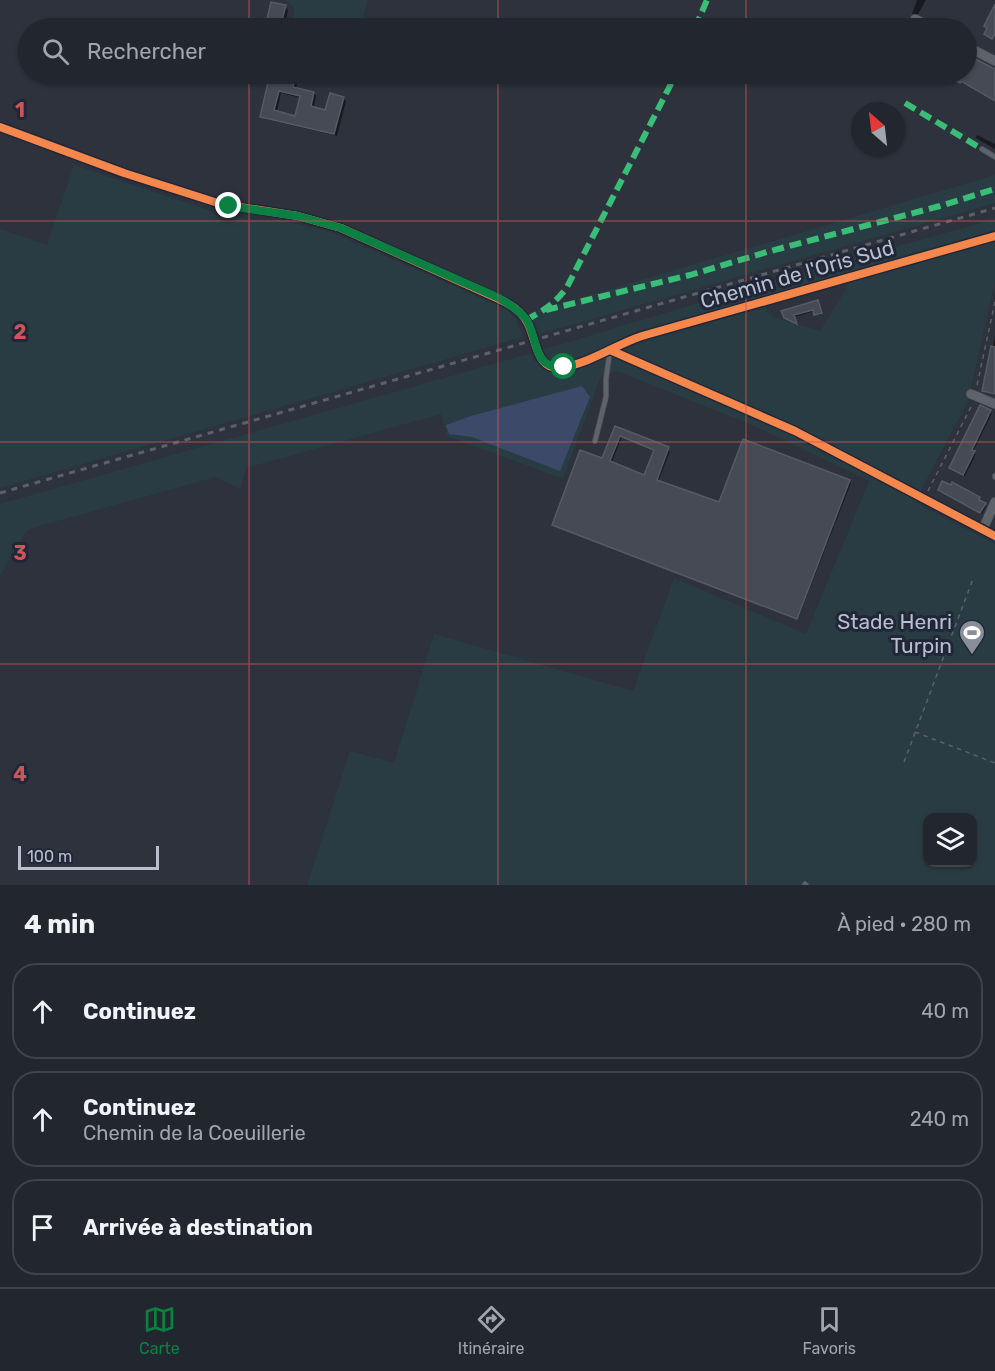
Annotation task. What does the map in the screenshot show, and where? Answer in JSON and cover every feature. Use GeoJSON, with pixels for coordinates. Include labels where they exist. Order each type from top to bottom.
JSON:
{"type":"FeatureCollection","features":[{"type":"Feature","properties":{"kind":"street"},"geometry":{"type":"LineString","coordinates":[[977,52],[995,61]]}},
{"type":"Feature","properties":{"kind":"street","name":"Chemin de l'Oris Sud"},"geometry":{"type":"LineString","coordinates":[[0,128],[124,173],[220,204],[298,216],[341,228],[506,302],[524,318],[539,357],[554,367],[564,367],[580,362],[642,336],[995,236]]}},
{"type":"Feature","properties":{"kind":"street"},"geometry":{"type":"LineString","coordinates":[[610,350],[802,435],[995,536]]}},
{"type":"Feature","properties":{"kind":"street"},"geometry":{"type":"LineString","coordinates":[[971,394],[995,404]]}},
{"type":"Feature","properties":{"kind":"street"},"geometry":{"type":"LineString","coordinates":[[983,529],[995,502]]}},
{"type":"Feature","properties":{"kind":"lane"},"geometry":{"type":"LineString","coordinates":[[982,149],[995,157]]}},
{"type":"Feature","properties":{"kind":"lane"},"geometry":{"type":"LineString","coordinates":[[595,441],[606,397],[610,350]]}},
{"type":"Feature","properties":{"kind":"path"},"geometry":{"type":"LineString","coordinates":[[904,762],[973,579]]}},
{"type":"Feature","properties":{"kind":"path"},"geometry":{"type":"LineString","coordinates":[[915,732],[995,763]]}},
{"type":"Feature","properties":{"kind":"shaded area"},"geometry":{"type":"Polygon","coordinates":[[[284,0],[368,0],[363,18],[293,18],[294,7],[284,0]]]}},
{"type":"Feature","properties":{"kind":"shaded area"},"geometry":{"type":"Polygon","coordinates":[[[74,165],[214,212],[258,222],[281,220],[333,233],[508,310],[517,322],[523,337],[0,488],[0,229],[47,245],[74,165]]]}},
{"type":"Feature","properties":{"kind":"shaded area"},"geometry":{"type":"Polygon","coordinates":[[[995,175],[995,203],[540,334],[530,313],[995,175]]]}},
{"type":"Feature","properties":{"kind":"shaded area"},"geometry":{"type":"Polygon","coordinates":[[[995,219],[995,282],[968,401],[915,502],[995,544],[995,885],[307,885],[350,751],[394,763],[434,634],[633,691],[674,578],[806,634],[869,481],[754,426],[617,371],[601,376],[563,479],[447,436],[441,414],[246,468],[240,489],[216,477],[39,526],[26,531],[0,576],[0,504],[532,353],[534,361],[544,360],[542,350],[755,286],[995,219]],[[845,283],[767,304],[766,312],[777,318],[820,331],[846,289],[845,283]]]}},
{"type":"Feature","properties":{"kind":"water"},"geometry":{"type":"Polygon","coordinates":[[[582,386],[590,397],[560,471],[472,437],[449,434],[446,425],[471,416],[582,386]]]}},
{"type":"Feature","properties":{"kind":"building"},"geometry":{"type":"Polygon","coordinates":[[[271,2],[286,5],[283,18],[267,18],[271,2]]]}},
{"type":"Feature","properties":{"kind":"building"},"geometry":{"type":"Polygon","coordinates":[[[995,4],[995,34],[992,39],[984,34],[987,28],[984,26],[995,4]]]}},
{"type":"Feature","properties":{"kind":"building"},"geometry":{"type":"Polygon","coordinates":[[[977,60],[995,69],[995,101],[966,84],[977,84],[977,60]]]}},
{"type":"Feature","properties":{"kind":"building"},"geometry":{"type":"Polygon","coordinates":[[[268,84],[294,84],[293,87],[314,92],[311,106],[325,110],[330,93],[344,97],[334,134],[260,117],[268,84]],[[279,91],[274,110],[295,116],[300,96],[279,91]]]}},
{"type":"Feature","properties":{"kind":"building"},"geometry":{"type":"Polygon","coordinates":[[[818,300],[822,313],[814,315],[813,310],[794,315],[797,324],[784,318],[781,311],[818,300]]]}},
{"type":"Feature","properties":{"kind":"building"},"geometry":{"type":"Polygon","coordinates":[[[991,346],[995,347],[995,394],[982,391],[991,346]]]}},
{"type":"Feature","properties":{"kind":"building"},"geometry":{"type":"Polygon","coordinates":[[[980,405],[991,410],[963,475],[949,468],[980,405]]]}},
{"type":"Feature","properties":{"kind":"building"},"geometry":{"type":"Polygon","coordinates":[[[615,426],[669,447],[657,480],[719,502],[743,439],[850,480],[797,619],[552,525],[580,450],[602,458],[615,426]],[[620,436],[610,461],[644,475],[654,450],[620,436]]]}},
{"type":"Feature","properties":{"kind":"building"},"geometry":{"type":"Polygon","coordinates":[[[942,481],[951,485],[952,482],[980,497],[979,500],[986,503],[980,513],[938,490],[942,481]]]}},
{"type":"Feature","properties":{"kind":"railway"},"geometry":{"type":"LineString","coordinates":[[0,493],[995,208]]}},
{"type":"Feature","properties":{"kind":"marked path"},"geometry":{"type":"LineString","coordinates":[[699,18],[707,0]]}},
{"type":"Feature","properties":{"kind":"marked path"},"geometry":{"type":"LineString","coordinates":[[526,320],[549,306],[567,287],[671,84]]}},
{"type":"Feature","properties":{"kind":"marked path"},"geometry":{"type":"LineString","coordinates":[[905,103],[982,149]]}},
{"type":"Feature","properties":{"kind":"marked path"},"geometry":{"type":"LineString","coordinates":[[546,310],[690,275],[995,189]]}},
{"type":"Feature","properties":{"kind":"cycle path"},"geometry":{"type":"LineString","coordinates":[[0,127],[124,173],[221,204],[298,216],[341,228],[511,306],[522,314],[527,322],[542,360],[554,367],[574,365],[642,336],[995,236]]}},
{"type":"Feature","properties":{"kind":"cycle path"},"geometry":{"type":"LineString","coordinates":[[610,350],[795,431],[995,536]]}},
{"type":"Feature","properties":{"kind":"place","name":"Stade Henri Turpin"},"geometry":{"type":"Point","coordinates":[972,656]}},
{"type":"Feature","properties":{"kind":"route"},"geometry":{"type":"LineString","coordinates":[[229,206],[298,216],[341,228],[499,298],[518,310],[526,320],[539,357],[554,367],[564,367]]}}]}
